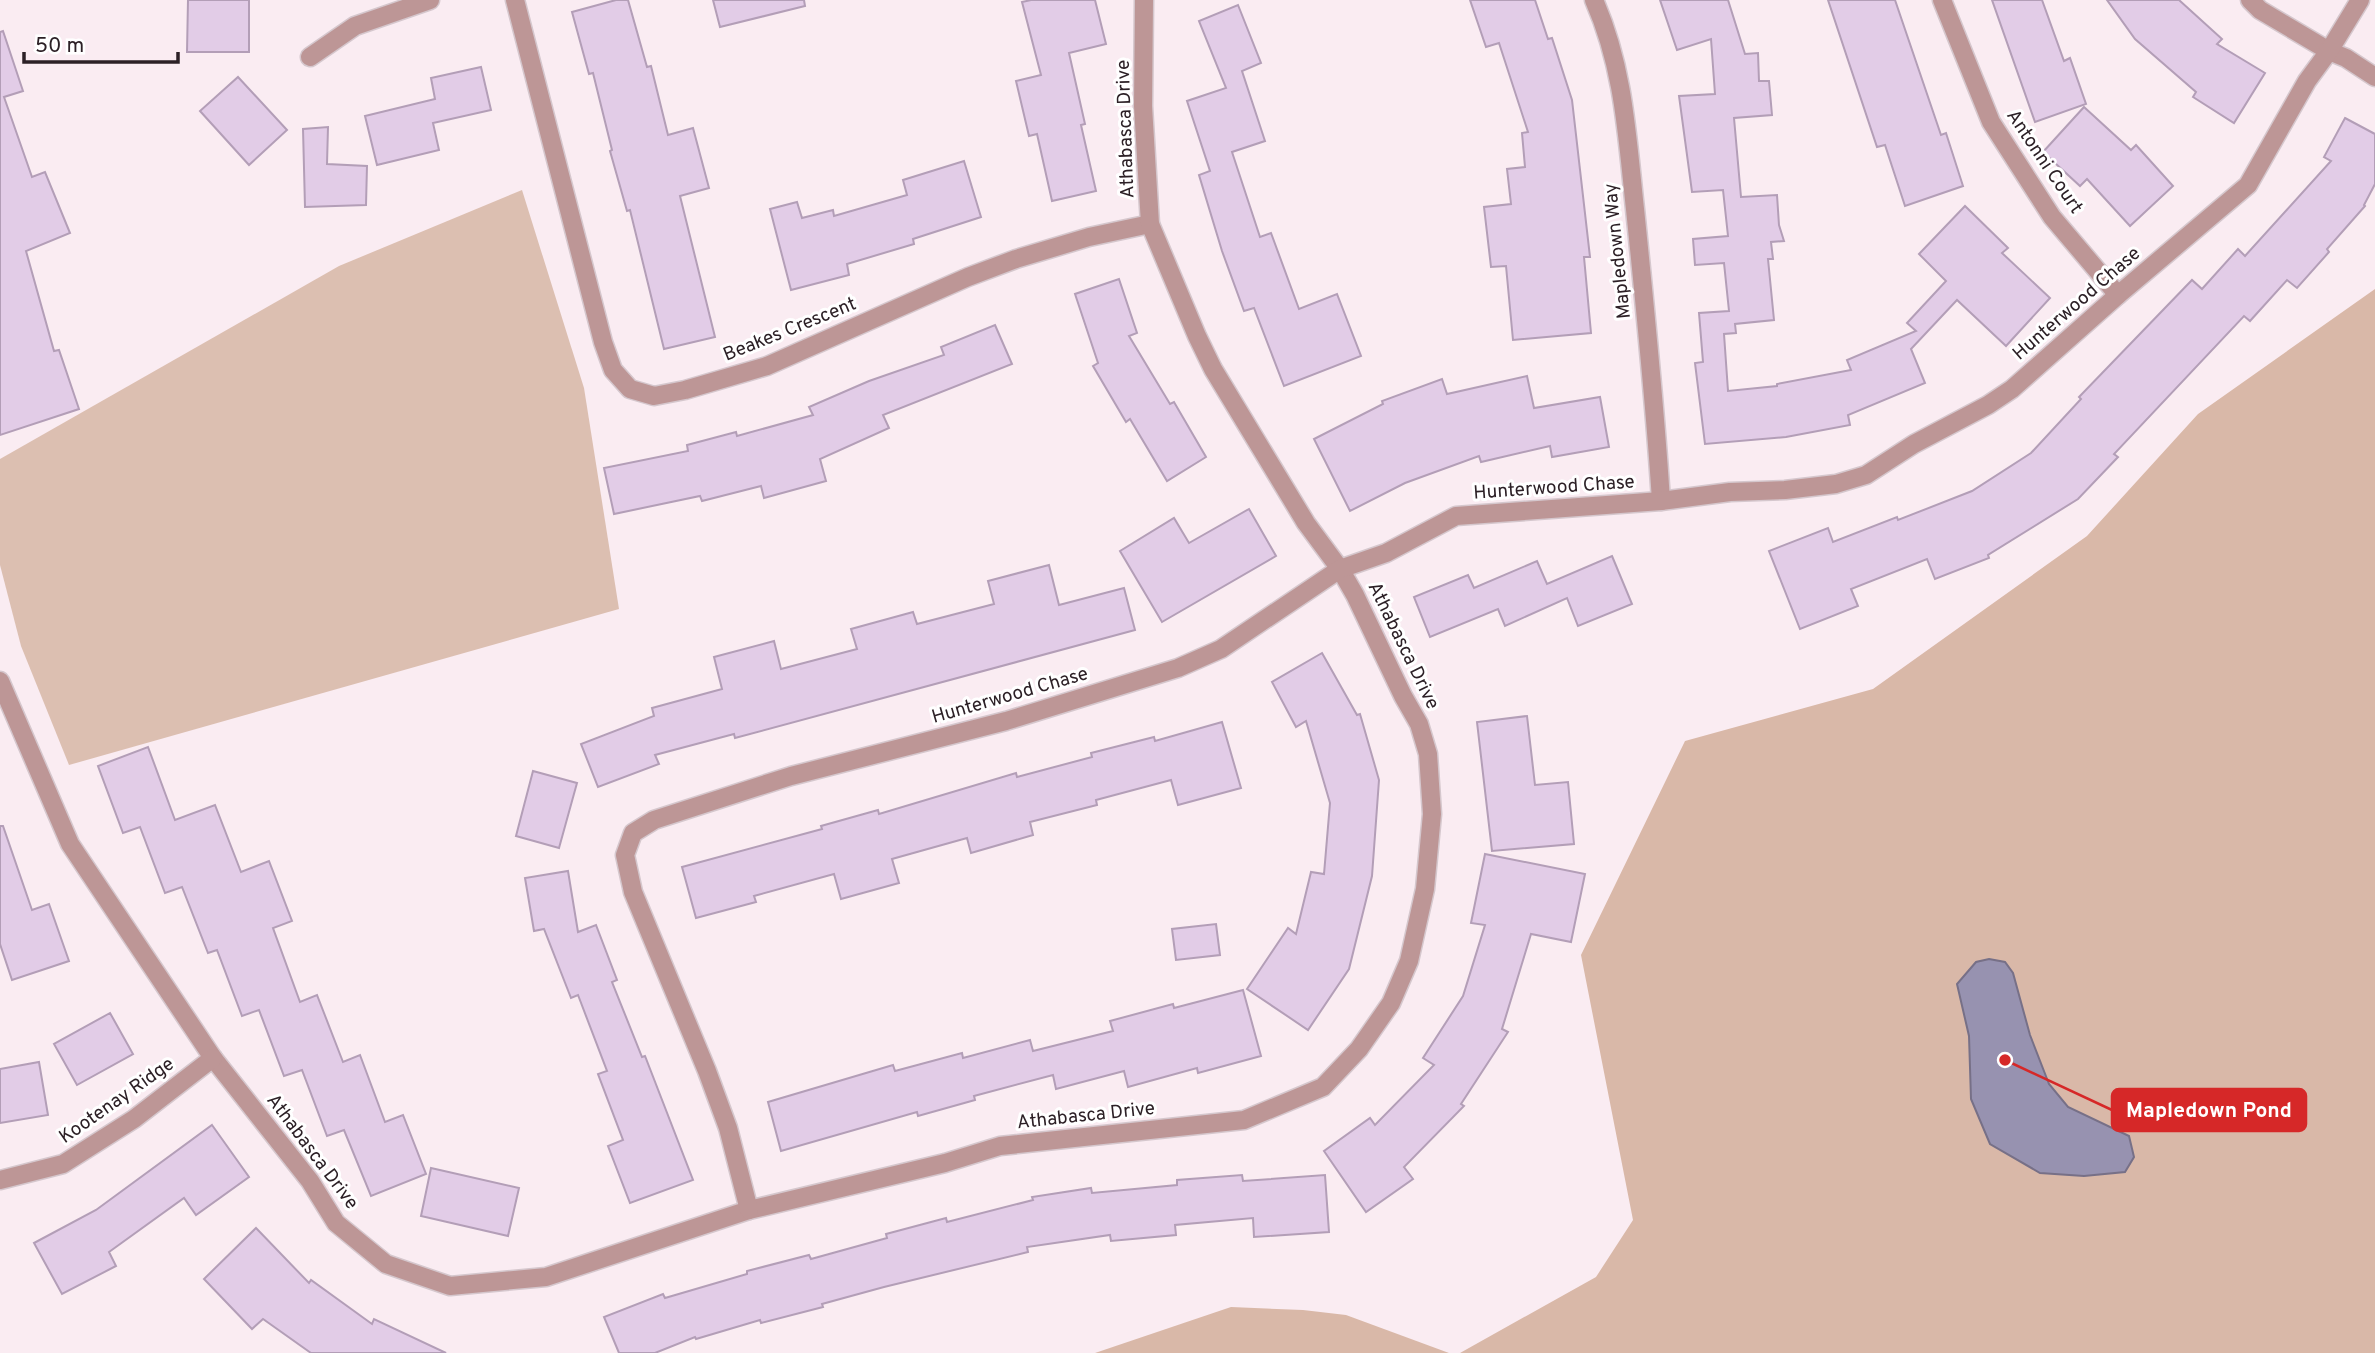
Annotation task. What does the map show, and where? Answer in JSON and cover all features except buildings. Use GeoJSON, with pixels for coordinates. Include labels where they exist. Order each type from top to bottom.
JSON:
{"type":"FeatureCollection","features":[{"type":"Feature","properties":{"kind":"street"},"geometry":{"type":"LineString","coordinates":[[310,57],[355,26],[430,0]]}},
{"type":"Feature","properties":{"kind":"street","name":"Beakes Crescent"},"geometry":{"type":"LineString","coordinates":[[515,0],[603,342],[612,370],[630,389],[654,396],[685,390],[767,366],[968,277],[1016,259],[1089,237],[1150,223]]}},
{"type":"Feature","properties":{"kind":"street","name":"Athabasca Drive"},"geometry":{"type":"LineString","coordinates":[[0,681],[70,844],[213,1058],[310,1181],[336,1223],[386,1264],[450,1286],[546,1277],[750,1210],[945,1163],[1000,1146],[1244,1120],[1271,1111],[1323,1087],[1359,1049],[1391,1003],[1409,961],[1425,889],[1432,814],[1428,754],[1419,724],[1340,569],[1306,523],[1213,369],[1150,223],[1143,106],[1144,0]]}},
{"type":"Feature","properties":{"kind":"street","name":"Mapledown Way"},"geometry":{"type":"LineString","coordinates":[[1594,0],[1604,22],[1622,91],[1652,363],[1661,502]]}},
{"type":"Feature","properties":{"kind":"street","name":"Antonni Court"},"geometry":{"type":"LineString","coordinates":[[1942,0],[1991,122],[2052,216],[2118,295]]}},
{"type":"Feature","properties":{"kind":"street"},"geometry":{"type":"LineString","coordinates":[[2250,0],[2260,10],[2375,77]]}},
{"type":"Feature","properties":{"kind":"street","name":"Hunterwood Chase"},"geometry":{"type":"LineString","coordinates":[[750,1210],[727,1128],[707,1071],[633,892],[625,855],[633,833],[654,820],[791,776],[1006,721],[1178,668],[1222,649],[1340,569],[1386,553],[1456,516],[1661,502],[1730,492],[1785,490],[1836,484],[1866,475],[1914,444],[1989,405],[2012,389],[2248,185],[2307,81],[2360,0]]}},
{"type":"Feature","properties":{"kind":"street","name":"Kootenay Ridge"},"geometry":{"type":"LineString","coordinates":[[0,1181],[63,1164],[134,1119],[213,1058]]}},
{"type":"Feature","properties":{"kind":"shaded area"},"geometry":{"type":"Polygon","coordinates":[[[522,190],[584,388],[619,609],[69,765],[21,646],[0,565],[0,459],[339,266],[522,190]]]}},
{"type":"Feature","properties":{"kind":"shaded area"},"geometry":{"type":"Polygon","coordinates":[[[2375,289],[2375,1353],[1460,1353],[1596,1277],[1633,1220],[1581,955],[1685,741],[1873,689],[2087,536],[2198,414],[2375,289]]]}},
{"type":"Feature","properties":{"kind":"shaded area"},"geometry":{"type":"Polygon","coordinates":[[[1989,959],[2005,962],[2013,973],[2030,1035],[2049,1084],[2068,1107],[2129,1136],[2134,1157],[2125,1172],[2084,1176],[2040,1173],[1990,1144],[1971,1099],[1969,1036],[1957,984],[1976,962],[1989,959]]]}},
{"type":"Feature","properties":{"kind":"shaded area"},"geometry":{"type":"Polygon","coordinates":[[[1231,1307],[1346,1315],[1449,1353],[1095,1353],[1231,1307]]]}},
{"type":"Feature","properties":{"kind":"place","name":"Mapledown Pond"},"geometry":{"type":"Point","coordinates":[2005,1060]}}]}
